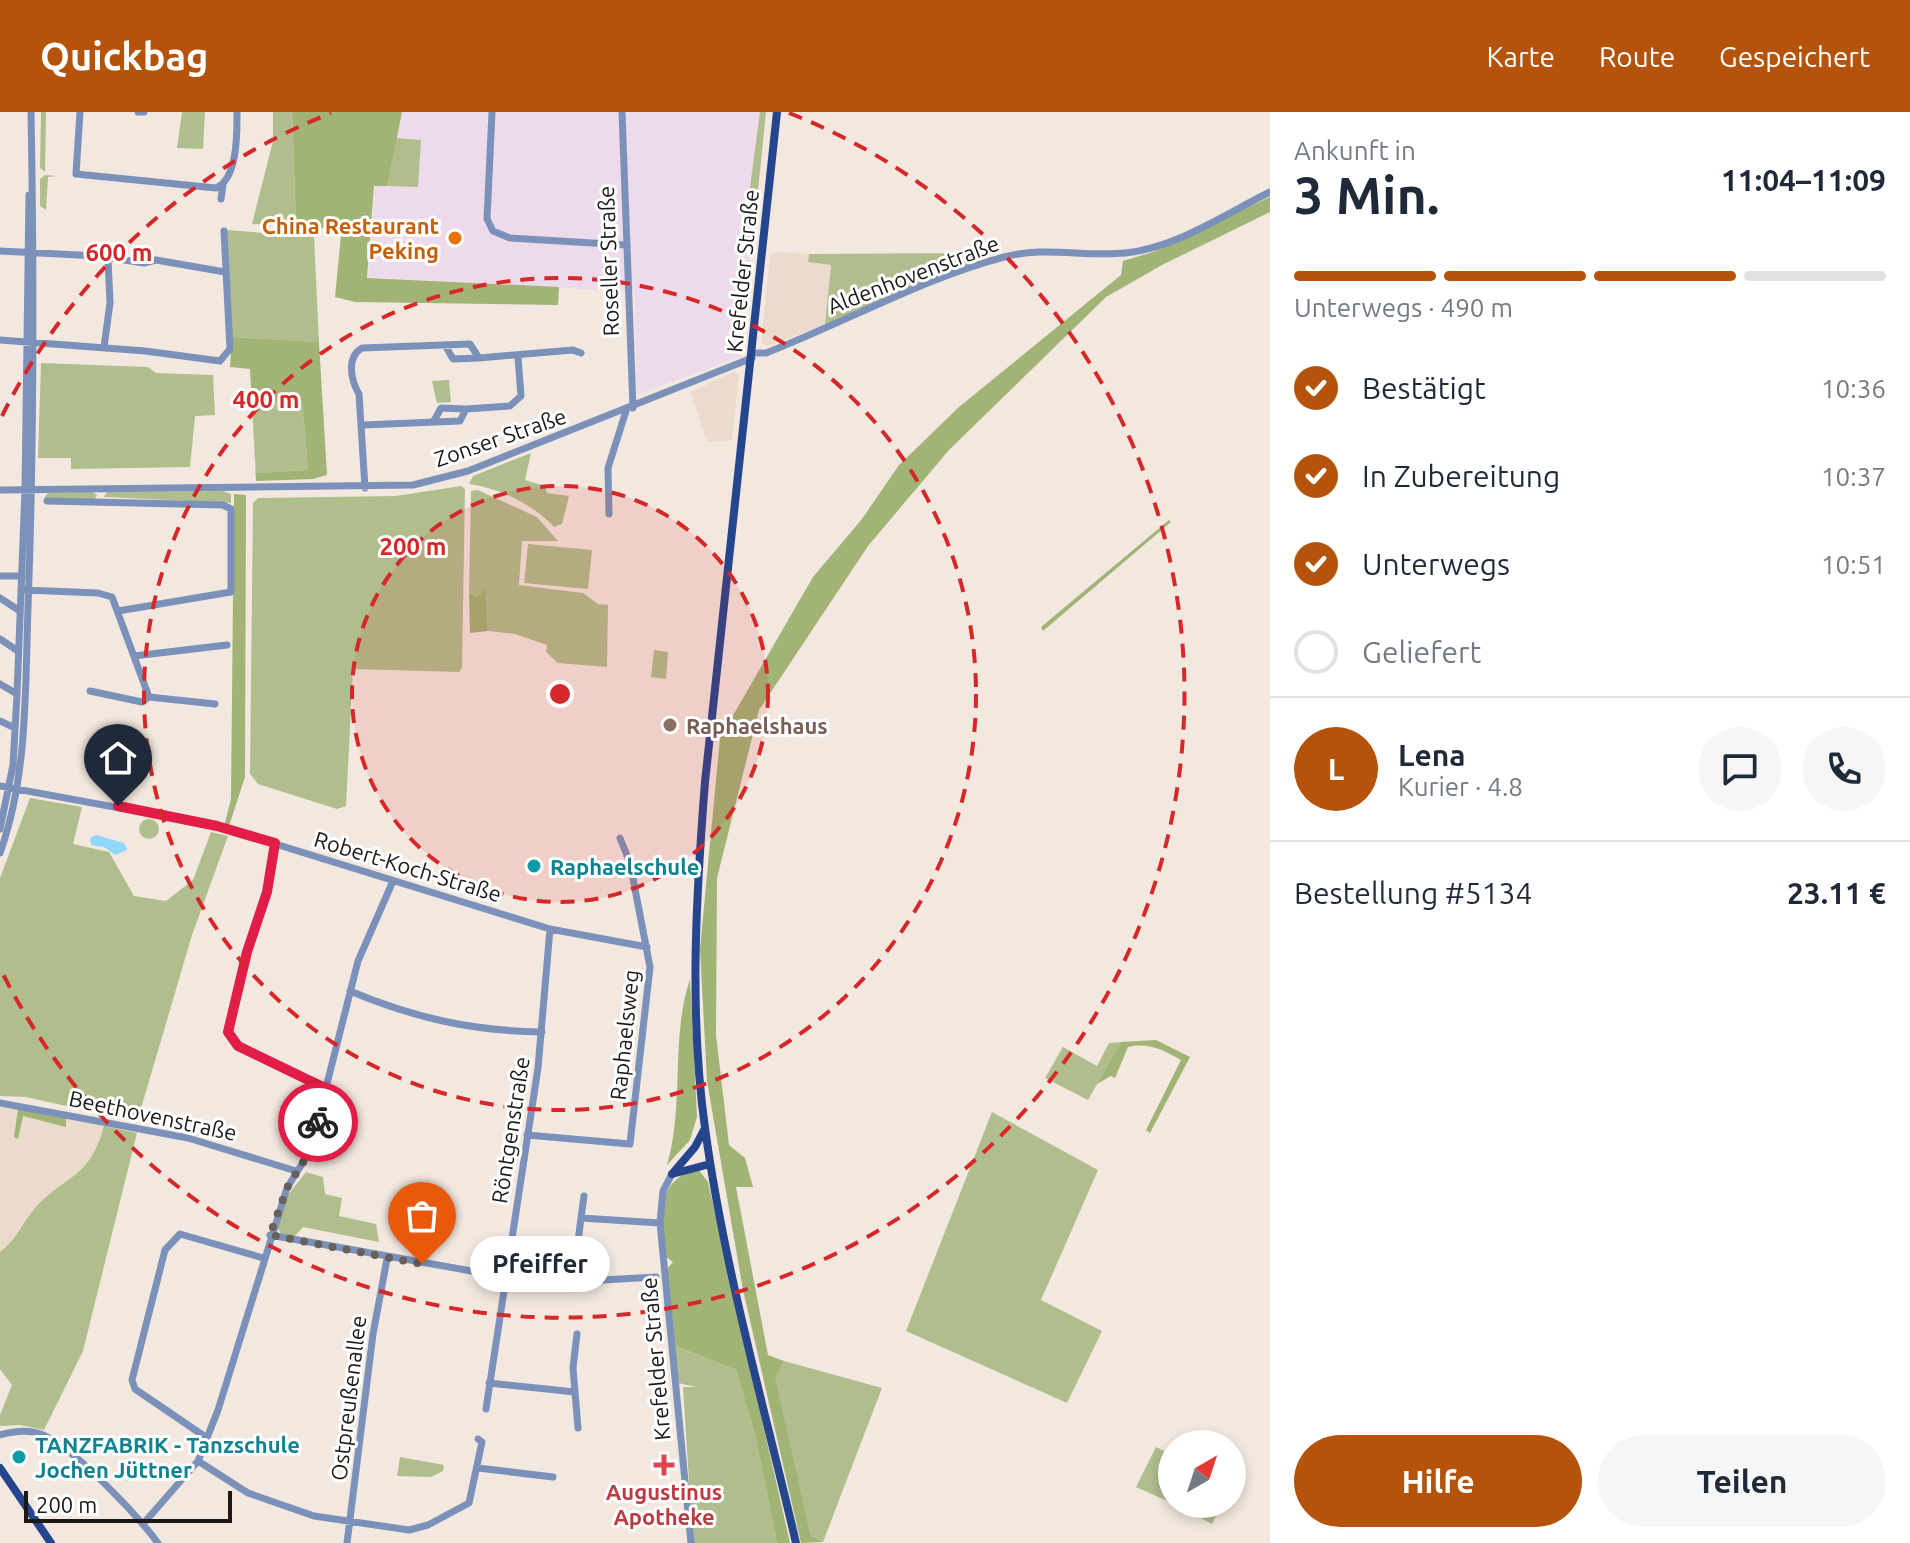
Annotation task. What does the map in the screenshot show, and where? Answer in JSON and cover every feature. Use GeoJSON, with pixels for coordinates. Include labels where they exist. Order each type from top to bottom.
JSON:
{"type":"FeatureCollection","features":[{"type":"Feature","properties":{"kind":"main road","name":"Krefelder Straße"},"geometry":{"type":"LineString","coordinates":[[777,112],[696,893],[695,991],[710,1159],[736,1288],[796,1543]]}},
{"type":"Feature","properties":{"kind":"main road"},"geometry":{"type":"LineString","coordinates":[[672,1174],[705,1128]]}},
{"type":"Feature","properties":{"kind":"main road"},"geometry":{"type":"LineString","coordinates":[[686,1158],[710,1159]]}},
{"type":"Feature","properties":{"kind":"main road"},"geometry":{"type":"LineString","coordinates":[[672,1174],[710,1159]]}},
{"type":"Feature","properties":{"kind":"main road"},"geometry":{"type":"LineString","coordinates":[[0,1468],[51,1543]]}},
{"type":"Feature","properties":{"kind":"street"},"geometry":{"type":"LineString","coordinates":[[0,853],[14,788],[25,590],[31,112]]}},
{"type":"Feature","properties":{"kind":"street"},"geometry":{"type":"LineString","coordinates":[[80,112],[76,174],[216,188],[223,185]]}},
{"type":"Feature","properties":{"kind":"street"},"geometry":{"type":"LineString","coordinates":[[138,112],[144,112]]}},
{"type":"Feature","properties":{"kind":"street"},"geometry":{"type":"LineString","coordinates":[[221,199],[233,156],[237,112]]}},
{"type":"Feature","properties":{"kind":"street"},"geometry":{"type":"LineString","coordinates":[[492,112],[486,209],[493,231],[510,238],[625,245]]}},
{"type":"Feature","properties":{"kind":"street","name":"Roseller Straße"},"geometry":{"type":"LineString","coordinates":[[622,112],[629,409]]}},
{"type":"Feature","properties":{"kind":"street","name":"Aldenhovenstraße"},"geometry":{"type":"LineString","coordinates":[[752,356],[766,353],[945,277],[1008,256],[1051,250],[1122,253],[1156,246],[1270,192]]}},
{"type":"Feature","properties":{"kind":"street"},"geometry":{"type":"LineString","coordinates":[[0,340],[104,347],[220,361],[230,349],[224,231]]}},
{"type":"Feature","properties":{"kind":"street"},"geometry":{"type":"LineString","coordinates":[[0,251],[144,263],[156,260],[225,272]]}},
{"type":"Feature","properties":{"kind":"street"},"geometry":{"type":"LineString","coordinates":[[104,347],[110,303],[108,259]]}},
{"type":"Feature","properties":{"kind":"street"},"geometry":{"type":"LineString","coordinates":[[365,488],[363,425],[352,359],[356,351],[362,348],[470,344],[479,358]]}},
{"type":"Feature","properties":{"kind":"street"},"geometry":{"type":"LineString","coordinates":[[445,345],[453,359],[518,357],[547,352],[581,353]]}},
{"type":"Feature","properties":{"kind":"street","name":"Zonser Straße"},"geometry":{"type":"LineString","coordinates":[[0,490],[365,488],[413,485],[468,471],[629,409],[752,356]]}},
{"type":"Feature","properties":{"kind":"street"},"geometry":{"type":"LineString","coordinates":[[434,421],[441,408],[466,409],[517,403],[521,396],[518,357]]}},
{"type":"Feature","properties":{"kind":"street"},"geometry":{"type":"LineString","coordinates":[[363,425],[460,421],[466,409]]}},
{"type":"Feature","properties":{"kind":"street"},"geometry":{"type":"LineString","coordinates":[[609,514],[608,468],[629,409]]}},
{"type":"Feature","properties":{"kind":"street"},"geometry":{"type":"LineString","coordinates":[[0,829],[14,788],[18,651],[20,611],[25,590],[22,576],[28,490]]}},
{"type":"Feature","properties":{"kind":"street"},"geometry":{"type":"LineString","coordinates":[[102,490],[102,502]]}},
{"type":"Feature","properties":{"kind":"street"},"geometry":{"type":"LineString","coordinates":[[47,501],[223,505],[233,513],[231,592],[118,611]]}},
{"type":"Feature","properties":{"kind":"street"},"geometry":{"type":"LineString","coordinates":[[0,576],[22,576]]}},
{"type":"Feature","properties":{"kind":"street"},"geometry":{"type":"LineString","coordinates":[[25,590],[98,593],[112,597],[149,697]]}},
{"type":"Feature","properties":{"kind":"street"},"geometry":{"type":"LineString","coordinates":[[0,598],[20,611]]}},
{"type":"Feature","properties":{"kind":"street"},"geometry":{"type":"LineString","coordinates":[[0,639],[18,651]]}},
{"type":"Feature","properties":{"kind":"street"},"geometry":{"type":"LineString","coordinates":[[134,656],[227,645]]}},
{"type":"Feature","properties":{"kind":"street"},"geometry":{"type":"LineString","coordinates":[[0,684],[17,694]]}},
{"type":"Feature","properties":{"kind":"street"},"geometry":{"type":"LineString","coordinates":[[90,691],[142,702],[149,697],[215,704]]}},
{"type":"Feature","properties":{"kind":"street"},"geometry":{"type":"LineString","coordinates":[[0,721],[15,728]]}},
{"type":"Feature","properties":{"kind":"street","name":"Robert-Koch-Straße"},"geometry":{"type":"LineString","coordinates":[[0,786],[186,819],[275,843],[550,929],[647,947]]}},
{"type":"Feature","properties":{"kind":"street","name":"Raphaelsweg"},"geometry":{"type":"LineString","coordinates":[[527,1135],[630,1144],[650,967],[630,863],[620,838]]}},
{"type":"Feature","properties":{"kind":"street"},"geometry":{"type":"LineString","coordinates":[[275,843],[267,892],[247,952],[228,1032],[238,1046],[327,1089]]}},
{"type":"Feature","properties":{"kind":"street"},"geometry":{"type":"LineString","coordinates":[[143,1524],[198,1461],[207,1438],[235,1361],[270,1235],[296,1171],[310,1151],[367,936],[393,881]]}},
{"type":"Feature","properties":{"kind":"street","name":"Röntgenstraße"},"geometry":{"type":"LineString","coordinates":[[486,1409],[542,1032],[550,929]]}},
{"type":"Feature","properties":{"kind":"street"},"geometry":{"type":"LineString","coordinates":[[350,991],[425,1019],[466,1028],[542,1032]]}},
{"type":"Feature","properties":{"kind":"street","name":"Beethovenstraße"},"geometry":{"type":"LineString","coordinates":[[0,1103],[188,1138],[296,1171]]}},
{"type":"Feature","properties":{"kind":"street","name":"Krefelder Straße"},"geometry":{"type":"LineString","coordinates":[[672,1174],[663,1191],[660,1223],[691,1543]]}},
{"type":"Feature","properties":{"kind":"street"},"geometry":{"type":"LineString","coordinates":[[578,1242],[584,1196]]}},
{"type":"Feature","properties":{"kind":"street"},"geometry":{"type":"LineString","coordinates":[[581,1218],[660,1223]]}},
{"type":"Feature","properties":{"kind":"street"},"geometry":{"type":"LineString","coordinates":[[207,1438],[135,1389],[132,1380],[165,1250],[180,1234],[263,1258]]}},
{"type":"Feature","properties":{"kind":"street"},"geometry":{"type":"LineString","coordinates":[[270,1235],[387,1259],[505,1277],[568,1282],[656,1277]]}},
{"type":"Feature","properties":{"kind":"street","name":"Ostpreußenallee"},"geometry":{"type":"LineString","coordinates":[[347,1543],[373,1334],[387,1259]]}},
{"type":"Feature","properties":{"kind":"street"},"geometry":{"type":"LineString","coordinates":[[577,1334],[575,1392],[578,1428]]}},
{"type":"Feature","properties":{"kind":"street"},"geometry":{"type":"LineString","coordinates":[[489,1383],[575,1392]]}},
{"type":"Feature","properties":{"kind":"street"},"geometry":{"type":"LineString","coordinates":[[0,1435],[28,1431],[52,1440],[143,1524],[158,1543]]}},
{"type":"Feature","properties":{"kind":"street"},"geometry":{"type":"LineString","coordinates":[[198,1461],[248,1493],[276,1505],[314,1516],[409,1530],[465,1509],[478,1468],[482,1442],[478,1439]]}},
{"type":"Feature","properties":{"kind":"street"},"geometry":{"type":"LineString","coordinates":[[478,1468],[544,1479],[553,1477]]}},
{"type":"Feature","properties":{"kind":"shaded area"},"geometry":{"type":"Polygon","coordinates":[[[402,112],[760,112],[743,240],[751,251],[741,357],[637,394],[634,292],[368,277],[375,185],[418,186],[420,140],[396,138],[402,112]]]}},
{"type":"Feature","properties":{"kind":"shaded area"},"geometry":{"type":"Polygon","coordinates":[[[775,252],[809,254],[808,262],[831,265],[825,325],[768,346],[761,343],[770,256],[775,252]]]}},
{"type":"Feature","properties":{"kind":"shaded area"},"geometry":{"type":"Polygon","coordinates":[[[733,372],[739,374],[732,440],[707,442],[691,392],[733,372]]]}},
{"type":"Feature","properties":{"kind":"shaded area"},"geometry":{"type":"Polygon","coordinates":[[[0,1106],[104,1126],[91,1173],[0,1258],[0,1106]]]}},
{"type":"Feature","properties":{"kind":"green space"},"geometry":{"type":"Polygon","coordinates":[[[41,112],[46,112],[45,172],[40,168],[41,112]]]}},
{"type":"Feature","properties":{"kind":"green space"},"geometry":{"type":"Polygon","coordinates":[[[182,112],[205,112],[203,149],[177,148],[182,112]]]}},
{"type":"Feature","properties":{"kind":"green space"},"geometry":{"type":"Polygon","coordinates":[[[273,112],[292,112],[296,226],[252,224],[273,141],[273,112]]]}},
{"type":"Feature","properties":{"kind":"green space"},"geometry":{"type":"Polygon","coordinates":[[[292,112],[402,112],[387,186],[374,186],[367,278],[559,287],[558,305],[355,302],[335,297],[341,235],[331,229],[296,226],[292,112]]]}},
{"type":"Feature","properties":{"kind":"green space"},"geometry":{"type":"Polygon","coordinates":[[[760,112],[766,112],[753,240],[743,240],[760,112]]]}},
{"type":"Feature","properties":{"kind":"green space"},"geometry":{"type":"Polygon","coordinates":[[[396,138],[421,140],[418,187],[387,186],[396,138]]]}},
{"type":"Feature","properties":{"kind":"green space"},"geometry":{"type":"Polygon","coordinates":[[[45,175],[57,176],[48,177],[46,210],[40,206],[40,179],[45,175]]]}},
{"type":"Feature","properties":{"kind":"green space"},"geometry":{"type":"Polygon","coordinates":[[[1270,197],[1270,212],[1162,265],[1106,297],[949,450],[868,546],[759,710],[717,878],[716,1035],[729,1145],[745,1158],[753,1187],[736,1187],[768,1355],[784,1361],[775,1378],[811,1536],[823,1542],[801,1543],[743,1290],[707,1081],[700,949],[720,738],[813,577],[862,519],[899,465],[959,407],[1121,275],[1123,261],[1153,252],[1270,197]]]}},
{"type":"Feature","properties":{"kind":"green space"},"geometry":{"type":"Polygon","coordinates":[[[227,230],[314,237],[319,342],[232,337],[227,230]]]}},
{"type":"Feature","properties":{"kind":"green space"},"geometry":{"type":"Polygon","coordinates":[[[960,253],[991,257],[825,325],[831,265],[808,262],[809,254],[960,253]]]}},
{"type":"Feature","properties":{"kind":"green space"},"geometry":{"type":"Polygon","coordinates":[[[232,337],[319,342],[327,475],[313,479],[256,481],[250,369],[230,367],[232,337]],[[252,400],[256,473],[308,470],[302,400],[252,400]]]}},
{"type":"Feature","properties":{"kind":"green space"},"geometry":{"type":"Polygon","coordinates":[[[41,363],[148,367],[156,373],[213,375],[215,415],[195,416],[190,467],[71,469],[71,458],[38,458],[41,363]]]}},
{"type":"Feature","properties":{"kind":"green space"},"geometry":{"type":"Polygon","coordinates":[[[449,380],[451,402],[437,403],[432,381],[449,380]]]}},
{"type":"Feature","properties":{"kind":"green space"},"geometry":{"type":"Polygon","coordinates":[[[252,400],[302,400],[308,470],[256,473],[252,400]]]}},
{"type":"Feature","properties":{"kind":"green space"},"geometry":{"type":"Polygon","coordinates":[[[531,453],[525,480],[545,486],[547,493],[569,496],[562,524],[554,527],[515,498],[469,484],[473,476],[531,453]]]}},
{"type":"Feature","properties":{"kind":"green space"},"geometry":{"type":"Polygon","coordinates":[[[461,486],[465,489],[462,668],[459,672],[353,669],[346,806],[337,809],[258,784],[250,774],[253,503],[258,498],[396,496],[461,486]]]}},
{"type":"Feature","properties":{"kind":"green space"},"geometry":{"type":"Polygon","coordinates":[[[478,490],[537,517],[558,541],[522,541],[519,585],[583,593],[598,604],[608,605],[607,667],[558,663],[546,652],[547,645],[515,634],[488,631],[486,590],[477,597],[469,593],[471,491],[478,490]]]}},
{"type":"Feature","properties":{"kind":"green space"},"geometry":{"type":"Polygon","coordinates":[[[223,491],[231,494],[231,503],[104,497],[107,492],[223,491]]]}},
{"type":"Feature","properties":{"kind":"green space"},"geometry":{"type":"Polygon","coordinates":[[[93,492],[97,495],[95,499],[44,498],[48,493],[93,492]]]}},
{"type":"Feature","properties":{"kind":"green space"},"geometry":{"type":"Polygon","coordinates":[[[234,494],[246,495],[245,777],[229,826],[225,823],[231,799],[234,494]]]}},
{"type":"Feature","properties":{"kind":"green space"},"geometry":{"type":"Polygon","coordinates":[[[1169,520],[1171,522],[1043,631],[1041,627],[1169,520]]]}},
{"type":"Feature","properties":{"kind":"green space"},"geometry":{"type":"Polygon","coordinates":[[[528,544],[592,550],[588,589],[524,583],[528,544]]]}},
{"type":"Feature","properties":{"kind":"green space"},"geometry":{"type":"Polygon","coordinates":[[[486,589],[488,631],[470,633],[469,593],[477,597],[486,589]]]}},
{"type":"Feature","properties":{"kind":"green space"},"geometry":{"type":"Polygon","coordinates":[[[654,650],[668,652],[666,679],[651,677],[654,650]]]}},
{"type":"Feature","properties":{"kind":"green space"},"geometry":{"type":"Polygon","coordinates":[[[30,798],[82,807],[73,844],[109,852],[134,896],[166,901],[193,880],[211,832],[228,836],[192,935],[137,1122],[26,1097],[0,1096],[0,878],[30,798]]]}},
{"type":"Feature","properties":{"kind":"green space"},"geometry":{"type":"Polygon","coordinates":[[[149,819],[156,822],[159,829],[156,836],[149,839],[142,836],[139,829],[142,822],[149,819]]]}},
{"type":"Feature","properties":{"kind":"green space"},"geometry":{"type":"Polygon","coordinates":[[[690,979],[697,1117],[690,1140],[667,1165],[675,1119],[680,1025],[690,979]]]}},
{"type":"Feature","properties":{"kind":"green space"},"geometry":{"type":"Polygon","coordinates":[[[1156,1040],[1190,1057],[1150,1133],[1146,1130],[1181,1060],[1156,1048],[1128,1047],[1115,1078],[1111,1076],[1097,1084],[1121,1042],[1156,1040]]]}},
{"type":"Feature","properties":{"kind":"green space"},"geometry":{"type":"Polygon","coordinates":[[[1121,1042],[1088,1100],[1045,1078],[1063,1047],[1097,1066],[1109,1043],[1121,1042]]]}},
{"type":"Feature","properties":{"kind":"green space"},"geometry":{"type":"Polygon","coordinates":[[[18,1109],[66,1117],[66,1127],[23,1116],[18,1139],[14,1137],[18,1109]]]}},
{"type":"Feature","properties":{"kind":"green space"},"geometry":{"type":"Polygon","coordinates":[[[992,1112],[1098,1170],[1041,1300],[1102,1331],[1067,1403],[906,1331],[992,1112]]]}},
{"type":"Feature","properties":{"kind":"green space"},"geometry":{"type":"Polygon","coordinates":[[[104,1126],[137,1133],[83,1351],[44,1430],[20,1425],[0,1426],[0,1415],[12,1385],[0,1369],[0,1252],[43,1200],[83,1168],[98,1144],[104,1126]]]}},
{"type":"Feature","properties":{"kind":"green space"},"geometry":{"type":"Polygon","coordinates":[[[698,1169],[708,1182],[790,1543],[777,1543],[755,1435],[736,1370],[675,1346],[667,1269],[673,1262],[666,1257],[664,1203],[673,1182],[698,1169]]]}},
{"type":"Feature","properties":{"kind":"green space"},"geometry":{"type":"Polygon","coordinates":[[[306,1172],[323,1177],[325,1194],[342,1198],[339,1216],[376,1224],[379,1242],[303,1227],[293,1238],[281,1234],[277,1227],[288,1195],[306,1172]]]}},
{"type":"Feature","properties":{"kind":"green space"},"geometry":{"type":"Polygon","coordinates":[[[672,1345],[736,1370],[755,1435],[777,1543],[693,1543],[683,1387],[696,1387],[678,1383],[672,1345]]]}},
{"type":"Feature","properties":{"kind":"green space"},"geometry":{"type":"Polygon","coordinates":[[[784,1361],[882,1388],[823,1542],[811,1536],[774,1378],[784,1361]]]}},
{"type":"Feature","properties":{"kind":"green space"},"geometry":{"type":"Polygon","coordinates":[[[1156,1447],[1158,1448],[1158,1497],[1136,1487],[1156,1447]]]}},
{"type":"Feature","properties":{"kind":"green space"},"geometry":{"type":"Polygon","coordinates":[[[400,1457],[444,1465],[443,1471],[431,1477],[397,1476],[400,1457]]]}},
{"type":"Feature","properties":{"kind":"green space"},"geometry":{"type":"Polygon","coordinates":[[[1201,1518],[1215,1518],[1212,1524],[1201,1518]]]}},
{"type":"Feature","properties":{"kind":"water"},"geometry":{"type":"Polygon","coordinates":[[[96,835],[124,843],[127,850],[115,855],[104,847],[91,845],[90,838],[96,835]]]}},
{"type":"Feature","properties":{"kind":"way so far"},"geometry":{"type":"LineString","coordinates":[[318,1122],[310,1151],[287,1188],[270,1235],[422,1264]]}},
{"type":"Feature","properties":{"kind":"place","name":"China Restaurant Peking"},"geometry":{"type":"Point","coordinates":[455,238]}},
{"type":"Feature","properties":{"kind":"place","name":"Raphaelshaus"},"geometry":{"type":"Point","coordinates":[670,725]}},
{"type":"Feature","properties":{"kind":"place","name":"Raphaelschule"},"geometry":{"type":"Point","coordinates":[534,866]}},
{"type":"Feature","properties":{"kind":"place","name":"Pfeiffer"},"geometry":{"type":"Point","coordinates":[422,1264]}},
{"type":"Feature","properties":{"kind":"place","name":"TANZFABRIK - Tanzschule Jochen Jüttner"},"geometry":{"type":"Point","coordinates":[19,1457]}},
{"type":"Feature","properties":{"kind":"place","name":"Augustinus Apotheke"},"geometry":{"type":"Point","coordinates":[664,1465]}},
{"type":"Feature","properties":{"kind":"route"},"geometry":{"type":"LineString","coordinates":[[118,806],[217,826],[275,843],[267,892],[227,1026],[233,1043],[327,1089],[318,1122]]}}]}
